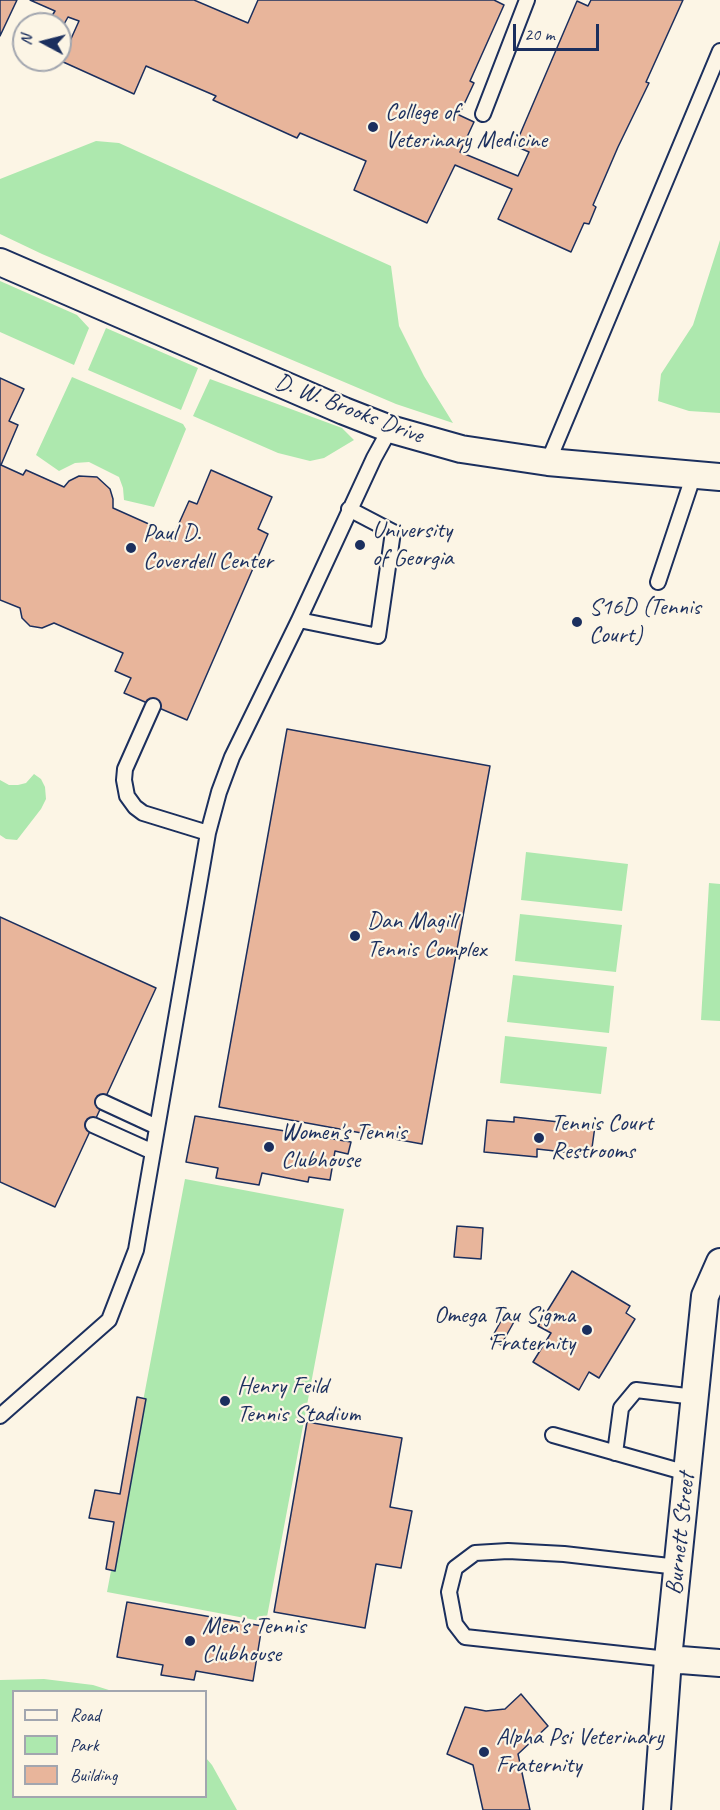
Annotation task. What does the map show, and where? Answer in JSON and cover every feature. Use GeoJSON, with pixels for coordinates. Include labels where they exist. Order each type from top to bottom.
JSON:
{"type":"FeatureCollection","features":[{"type":"Feature","properties":{"kind":"street","name":"D. W. Brooks Drive"},"geometry":{"type":"LineString","coordinates":[[0,262],[390,429],[461,449],[548,462],[720,477]]}},
{"type":"Feature","properties":{"kind":"street","name":"Burnett Street"},"geometry":{"type":"LineString","coordinates":[[657,1810],[668,1659],[705,1296],[720,1262]]}},
{"type":"Feature","properties":{"kind":"street"},"geometry":{"type":"LineString","coordinates":[[668,1659],[720,1663]]}},
{"type":"Feature","properties":{"kind":"lane"},"geometry":{"type":"LineString","coordinates":[[483,114],[527,0]]}},
{"type":"Feature","properties":{"kind":"lane"},"geometry":{"type":"LineString","coordinates":[[548,462],[720,51]]}},
{"type":"Feature","properties":{"kind":"lane"},"geometry":{"type":"LineString","coordinates":[[0,1416],[109,1320],[136,1250],[208,833],[219,792],[232,757],[390,429]]}},
{"type":"Feature","properties":{"kind":"lane"},"geometry":{"type":"LineString","coordinates":[[658,582],[694,474]]}},
{"type":"Feature","properties":{"kind":"lane"},"geometry":{"type":"LineString","coordinates":[[299,620],[378,636],[393,532],[349,510]]}},
{"type":"Feature","properties":{"kind":"lane"},"geometry":{"type":"LineString","coordinates":[[153,706],[125,769],[124,780],[127,796],[135,807],[147,815],[208,833]]}},
{"type":"Feature","properties":{"kind":"lane"},"geometry":{"type":"LineString","coordinates":[[103,1102],[157,1127]]}},
{"type":"Feature","properties":{"kind":"lane"},"geometry":{"type":"LineString","coordinates":[[93,1125],[153,1152]]}},
{"type":"Feature","properties":{"kind":"lane"},"geometry":{"type":"LineString","coordinates":[[615,1452],[621,1408],[636,1390],[695,1397]]}},
{"type":"Feature","properties":{"kind":"lane"},"geometry":{"type":"LineString","coordinates":[[553,1435],[687,1473]]}},
{"type":"Feature","properties":{"kind":"lane"},"geometry":{"type":"LineString","coordinates":[[668,1659],[465,1637],[454,1624],[449,1592],[455,1568],[475,1553],[508,1551],[542,1553],[678,1566]]}},
{"type":"Feature","properties":{"kind":"green space"},"geometry":{"type":"Polygon","coordinates":[[[96,141],[119,143],[391,266],[399,326],[424,376],[453,423],[396,404],[42,254],[0,234],[0,179],[96,141]]]}},
{"type":"Feature","properties":{"kind":"green space"},"geometry":{"type":"Polygon","coordinates":[[[720,240],[720,413],[689,411],[658,401],[661,374],[693,325],[720,240]]]}},
{"type":"Feature","properties":{"kind":"green space"},"geometry":{"type":"Polygon","coordinates":[[[0,281],[77,315],[89,328],[74,365],[0,332],[0,281]]]}},
{"type":"Feature","properties":{"kind":"green space"},"geometry":{"type":"Polygon","coordinates":[[[106,328],[198,368],[181,410],[88,370],[106,328]]]}},
{"type":"Feature","properties":{"kind":"green space"},"geometry":{"type":"Polygon","coordinates":[[[72,377],[183,424],[186,429],[154,507],[124,500],[119,477],[89,462],[75,463],[59,471],[36,455],[72,377]]]}},
{"type":"Feature","properties":{"kind":"green space"},"geometry":{"type":"Polygon","coordinates":[[[210,379],[342,428],[354,440],[324,458],[310,461],[278,453],[193,416],[210,379]]]}},
{"type":"Feature","properties":{"kind":"green space"},"geometry":{"type":"Polygon","coordinates":[[[34,774],[41,779],[45,787],[46,799],[17,840],[6,839],[0,835],[0,780],[9,785],[18,785],[26,783],[34,774]]]}},
{"type":"Feature","properties":{"kind":"green space"},"geometry":{"type":"Polygon","coordinates":[[[526,852],[628,864],[622,911],[521,900],[526,852]]]}},
{"type":"Feature","properties":{"kind":"green space"},"geometry":{"type":"Polygon","coordinates":[[[709,883],[720,884],[720,1021],[701,1020],[709,883]]]}},
{"type":"Feature","properties":{"kind":"green space"},"geometry":{"type":"Polygon","coordinates":[[[520,914],[622,925],[616,972],[515,961],[520,914]]]}},
{"type":"Feature","properties":{"kind":"green space"},"geometry":{"type":"Polygon","coordinates":[[[513,975],[614,986],[609,1033],[507,1022],[513,975]]]}},
{"type":"Feature","properties":{"kind":"green space"},"geometry":{"type":"Polygon","coordinates":[[[505,1036],[607,1047],[601,1094],[500,1083],[505,1036]]]}},
{"type":"Feature","properties":{"kind":"green space","name":"Henry Feild Tennis Stadium"},"geometry":{"type":"Polygon","coordinates":[[[185,1179],[344,1209],[266,1622],[107,1592],[185,1179]]]}},
{"type":"Feature","properties":{"kind":"green space"},"geometry":{"type":"Polygon","coordinates":[[[44,1679],[93,1685],[109,1690],[12,1690],[12,1798],[207,1798],[207,1759],[237,1810],[0,1810],[0,1680],[44,1679]]]}},
{"type":"Feature","properties":{"kind":"building"},"geometry":{"type":"Polygon","coordinates":[[[0,0],[17,0],[0,36],[0,0]]]}},
{"type":"Feature","properties":{"kind":"building","name":"College of Veterinary Medicine"},"geometry":{"type":"Polygon","coordinates":[[[30,0],[194,0],[248,23],[258,0],[494,0],[504,5],[470,81],[474,83],[459,115],[474,122],[460,152],[518,176],[529,152],[515,146],[577,1],[588,6],[591,0],[683,0],[646,82],[649,83],[593,205],[596,207],[589,224],[584,223],[571,252],[498,219],[512,189],[455,165],[427,223],[354,190],[366,161],[300,133],[297,138],[213,100],[216,96],[146,66],[134,94],[72,66],[72,37],[79,21],[72,18],[72,12],[55,11],[30,0]]]}},
{"type":"Feature","properties":{"kind":"building","name":"Paul D. Coverdell Center"},"geometry":{"type":"Polygon","coordinates":[[[0,378],[24,389],[9,421],[18,425],[1,465],[23,475],[26,470],[64,487],[69,481],[79,476],[97,477],[110,489],[113,508],[151,525],[148,531],[171,541],[189,501],[197,504],[211,470],[272,497],[258,529],[268,534],[187,720],[124,693],[131,678],[115,671],[123,653],[54,623],[42,628],[30,626],[22,618],[20,608],[0,600],[0,378]]]}},
{"type":"Feature","properties":{"kind":"building","name":"Dan Magill Tennis Complex"},"geometry":{"type":"Polygon","coordinates":[[[287,729],[490,766],[422,1144],[219,1107],[287,729]]]}},
{"type":"Feature","properties":{"kind":"building"},"geometry":{"type":"Polygon","coordinates":[[[0,917],[156,988],[55,1207],[0,1182],[0,917]]]}},
{"type":"Feature","properties":{"kind":"building","name":"Women's Tennis Clubhouse"},"geometry":{"type":"Polygon","coordinates":[[[195,1116],[351,1142],[348,1154],[335,1151],[330,1180],[309,1177],[308,1182],[262,1173],[259,1185],[216,1178],[218,1168],[186,1162],[195,1116]]]}},
{"type":"Feature","properties":{"kind":"building","name":"Tennis Court Restrooms"},"geometry":{"type":"Polygon","coordinates":[[[514,1117],[595,1126],[591,1155],[537,1149],[537,1157],[484,1152],[487,1120],[514,1122],[514,1117]]]}},
{"type":"Feature","properties":{"kind":"building"},"geometry":{"type":"Polygon","coordinates":[[[457,1226],[483,1228],[481,1259],[454,1257],[457,1226]]]}},
{"type":"Feature","properties":{"kind":"building","name":"Omega Tau Sigma Fraternity"},"geometry":{"type":"Polygon","coordinates":[[[572,1271],[630,1306],[626,1313],[635,1319],[599,1378],[589,1372],[579,1390],[533,1362],[551,1333],[538,1326],[572,1271]]]}},
{"type":"Feature","properties":{"kind":"building"},"geometry":{"type":"Polygon","coordinates":[[[505,1314],[515,1320],[501,1345],[491,1339],[505,1314]]]}},
{"type":"Feature","properties":{"kind":"building"},"geometry":{"type":"Polygon","coordinates":[[[137,1397],[146,1399],[115,1571],[106,1569],[114,1522],[89,1518],[95,1490],[120,1494],[137,1397]]]}},
{"type":"Feature","properties":{"kind":"building"},"geometry":{"type":"Polygon","coordinates":[[[307,1422],[402,1438],[390,1507],[412,1511],[401,1568],[376,1564],[365,1628],[274,1612],[307,1422]]]}},
{"type":"Feature","properties":{"kind":"building","name":"Men's Tennis Clubhouse"},"geometry":{"type":"Polygon","coordinates":[[[127,1602],[262,1626],[253,1681],[196,1671],[194,1680],[161,1675],[163,1665],[117,1657],[127,1602]]]}},
{"type":"Feature","properties":{"kind":"building","name":"Alpha Psi Veterinary Fraternity"},"geometry":{"type":"Polygon","coordinates":[[[521,1694],[548,1726],[518,1754],[530,1810],[483,1810],[473,1765],[447,1754],[465,1707],[486,1711],[505,1709],[521,1694]]]}},
{"type":"Feature","properties":{"kind":"place","name":"College of Veterinary Medicine"},"geometry":{"type":"Point","coordinates":[373,127]}},
{"type":"Feature","properties":{"kind":"place","name":"University of Georgia"},"geometry":{"type":"Point","coordinates":[360,545]}},
{"type":"Feature","properties":{"kind":"place","name":"Paul D. Coverdell Center"},"geometry":{"type":"Point","coordinates":[131,548]}},
{"type":"Feature","properties":{"kind":"place","name":"S16D (Tennis Court)"},"geometry":{"type":"Point","coordinates":[577,622]}},
{"type":"Feature","properties":{"kind":"place","name":"Dan Magill Tennis Complex"},"geometry":{"type":"Point","coordinates":[355,936]}},
{"type":"Feature","properties":{"kind":"place","name":"Tennis Court Restrooms"},"geometry":{"type":"Point","coordinates":[539,1138]}},
{"type":"Feature","properties":{"kind":"place","name":"Women's Tennis Clubhouse"},"geometry":{"type":"Point","coordinates":[269,1147]}},
{"type":"Feature","properties":{"kind":"place","name":"Omega Tau Sigma Fraternity"},"geometry":{"type":"Point","coordinates":[587,1330]}},
{"type":"Feature","properties":{"kind":"place","name":"Henry Feild Tennis Stadium"},"geometry":{"type":"Point","coordinates":[225,1401]}},
{"type":"Feature","properties":{"kind":"place","name":"Men's Tennis Clubhouse"},"geometry":{"type":"Point","coordinates":[190,1641]}},
{"type":"Feature","properties":{"kind":"place","name":"Alpha Psi Veterinary Fraternity"},"geometry":{"type":"Point","coordinates":[484,1752]}}]}
